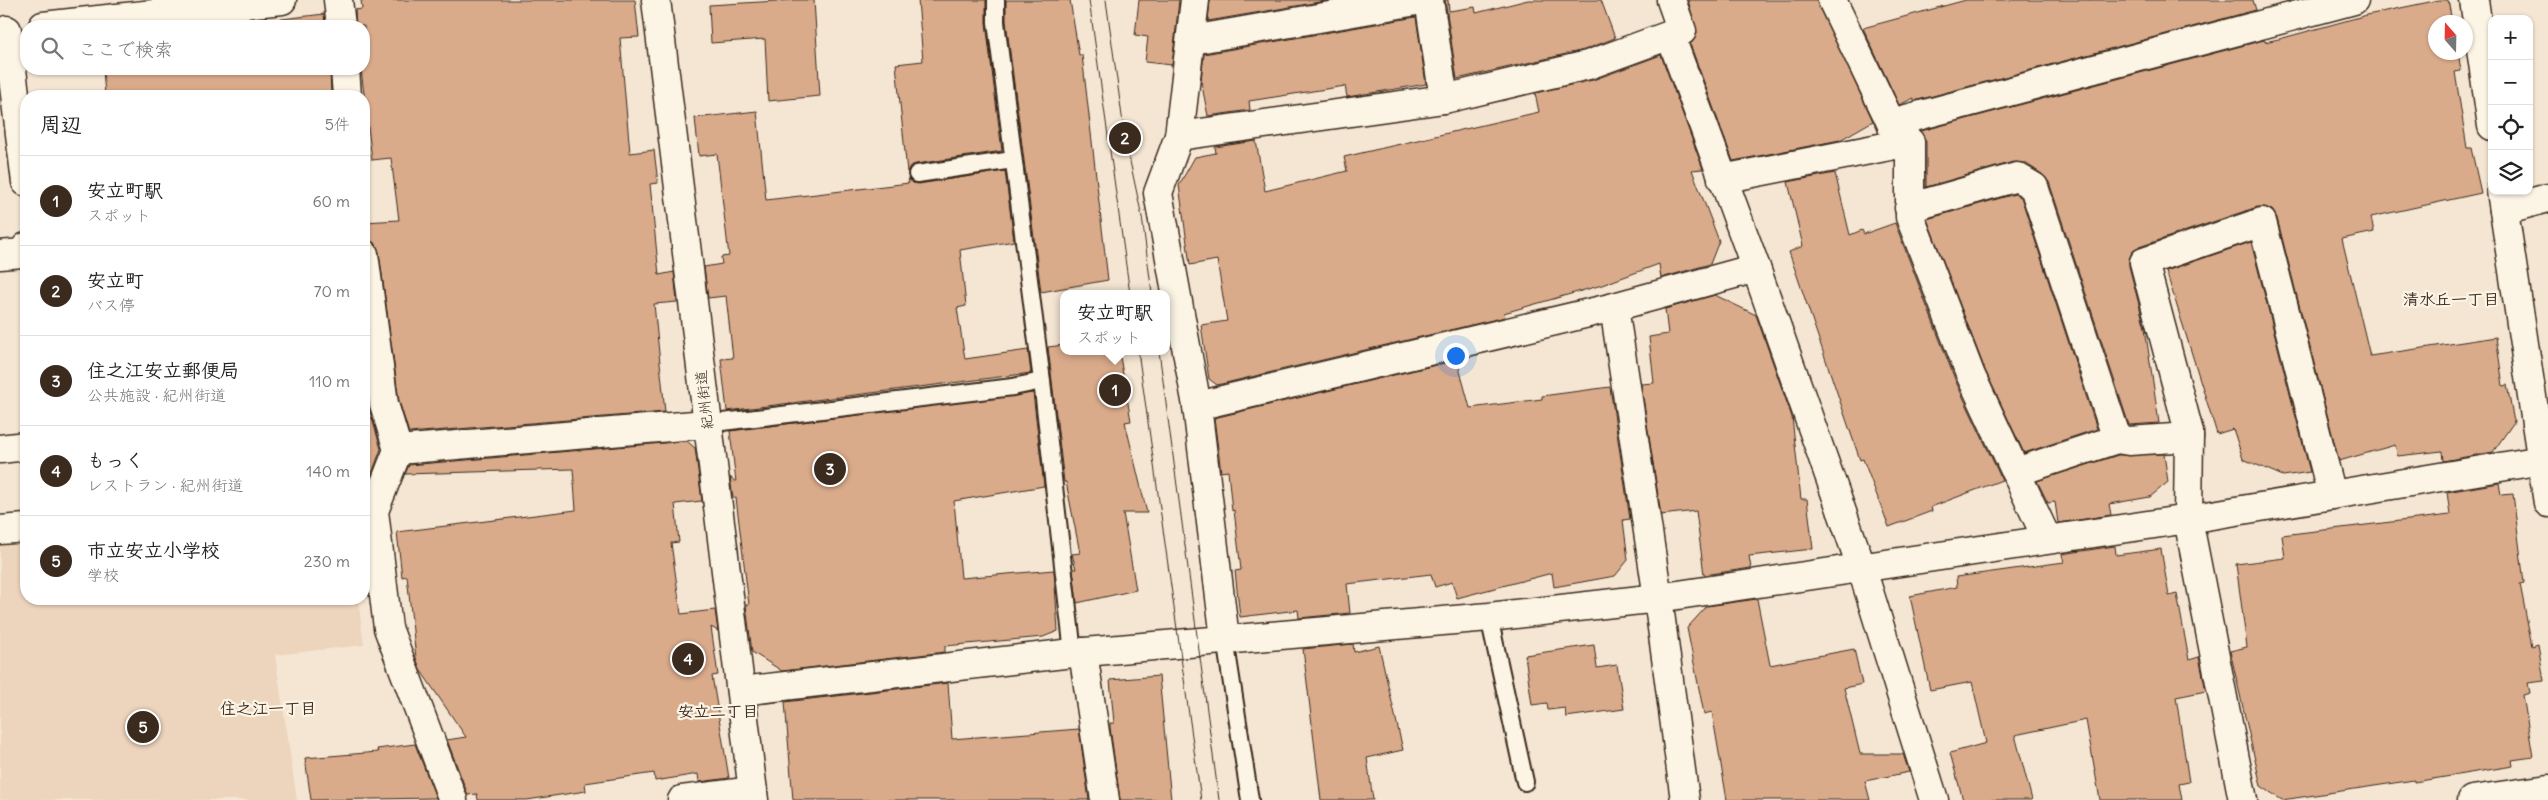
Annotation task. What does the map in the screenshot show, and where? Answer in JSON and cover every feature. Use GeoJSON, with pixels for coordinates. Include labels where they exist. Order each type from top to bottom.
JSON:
{"type":"FeatureCollection","features":[{"type":"Feature","properties":{"kind":"street"},"geometry":{"type":"LineString","coordinates":[[98,20],[282,0]]}},
{"type":"Feature","properties":{"kind":"street"},"geometry":{"type":"LineString","coordinates":[[338,0],[340,20]]}},
{"type":"Feature","properties":{"kind":"street","name":"紀州街道"},"geometry":{"type":"LineString","coordinates":[[656,0],[706,424],[754,796]]}},
{"type":"Feature","properties":{"kind":"street"},"geometry":{"type":"LineString","coordinates":[[1195,0],[1192,40],[1179,136],[1158,194],[1197,406],[1225,639]]}},
{"type":"Feature","properties":{"kind":"street"},"geometry":{"type":"LineString","coordinates":[[1192,40],[1422,0]]}},
{"type":"Feature","properties":{"kind":"street"},"geometry":{"type":"LineString","coordinates":[[1429,0],[1444,99]]}},
{"type":"Feature","properties":{"kind":"street"},"geometry":{"type":"LineString","coordinates":[[1179,136],[1444,99],[1588,65],[1682,31],[1671,0]]}},
{"type":"Feature","properties":{"kind":"street"},"geometry":{"type":"LineString","coordinates":[[1832,0],[1894,133],[1910,142],[1910,218],[1972,376],[2047,539]]}},
{"type":"Feature","properties":{"kind":"street"},"geometry":{"type":"LineString","coordinates":[[1722,179],[1894,133],[2354,0]]}},
{"type":"Feature","properties":{"kind":"street"},"geometry":{"type":"LineString","coordinates":[[2474,0],[2489,105]]}},
{"type":"Feature","properties":{"kind":"street"},"geometry":{"type":"LineString","coordinates":[[11,30],[20,121]]}},
{"type":"Feature","properties":{"kind":"street"},"geometry":{"type":"LineString","coordinates":[[1670,36],[1756,268],[1862,566],[1934,800]]}},
{"type":"Feature","properties":{"kind":"street"},"geometry":{"type":"LineString","coordinates":[[345,75],[347,90]]}},
{"type":"Feature","properties":{"kind":"street"},"geometry":{"type":"LineString","coordinates":[[1909,208],[2017,177],[2034,187],[2117,439]]}},
{"type":"Feature","properties":{"kind":"street"},"geometry":{"type":"LineString","coordinates":[[2548,198],[2502,201],[2545,459],[2548,503]]}},
{"type":"Feature","properties":{"kind":"street"},"geometry":{"type":"LineString","coordinates":[[2243,800],[2188,519],[2189,437],[2144,262],[2262,222],[2332,496]]}},
{"type":"Feature","properties":{"kind":"street"},"geometry":{"type":"LineString","coordinates":[[0,255],[20,253]]}},
{"type":"Feature","properties":{"kind":"street"},"geometry":{"type":"LineString","coordinates":[[1197,406],[1614,307],[1756,268]]}},
{"type":"Feature","properties":{"kind":"street"},"geometry":{"type":"LineString","coordinates":[[1614,307],[1658,598],[1685,800]]}},
{"type":"Feature","properties":{"kind":"street"},"geometry":{"type":"LineString","coordinates":[[370,345],[374,405],[398,450]]}},
{"type":"Feature","properties":{"kind":"street"},"geometry":{"type":"LineString","coordinates":[[398,450],[706,424]]}},
{"type":"Feature","properties":{"kind":"street"},"geometry":{"type":"LineString","coordinates":[[2016,472],[2117,439],[2129,441],[2189,437]]}},
{"type":"Feature","properties":{"kind":"street"},"geometry":{"type":"LineString","coordinates":[[0,449],[20,447]]}},
{"type":"Feature","properties":{"kind":"street"},"geometry":{"type":"LineString","coordinates":[[370,510],[398,450]]}},
{"type":"Feature","properties":{"kind":"street"},"geometry":{"type":"LineString","coordinates":[[741,691],[1078,653],[1489,617],[1658,598],[1862,566],[2188,519],[2545,459]]}},
{"type":"Feature","properties":{"kind":"street"},"geometry":{"type":"LineString","coordinates":[[370,518],[388,628],[453,800]]}},
{"type":"Feature","properties":{"kind":"street"},"geometry":{"type":"LineString","coordinates":[[0,530],[20,528]]}},
{"type":"Feature","properties":{"kind":"street"},"geometry":{"type":"LineString","coordinates":[[1078,653],[1104,800]]}},
{"type":"Feature","properties":{"kind":"street"},"geometry":{"type":"LineString","coordinates":[[2472,800],[2548,789]]}},
{"type":"Feature","properties":{"kind":"street"},"geometry":{"type":"LineString","coordinates":[[682,800],[754,796]]}},
{"type":"Feature","properties":{"kind":"lane"},"geometry":{"type":"LineString","coordinates":[[996,0],[996,22],[1078,653]]}},
{"type":"Feature","properties":{"kind":"lane"},"geometry":{"type":"LineString","coordinates":[[917,174],[1014,160]]}},
{"type":"Feature","properties":{"kind":"lane"},"geometry":{"type":"LineString","coordinates":[[706,424],[1013,387],[1042,380]]}},
{"type":"Feature","properties":{"kind":"lane"},"geometry":{"type":"LineString","coordinates":[[1489,617],[1525,782]]}},
{"type":"Feature","properties":{"kind":"lane"},"geometry":{"type":"LineString","coordinates":[[1225,639],[1250,800]]}},
{"type":"Feature","properties":{"kind":"shaded area"},"geometry":{"type":"Polygon","coordinates":[[[20,541],[20,605],[359,605],[364,645],[275,655],[297,800],[0,800],[0,542],[20,541]]]}},
{"type":"Feature","properties":{"kind":"building"},"geometry":{"type":"Polygon","coordinates":[[[361,0],[635,0],[639,37],[620,38],[630,153],[654,150],[658,183],[650,184],[659,275],[674,272],[677,302],[654,304],[665,412],[409,433],[399,401],[379,252],[376,244],[370,242],[370,222],[399,220],[391,158],[372,160],[370,143],[370,90],[364,90],[362,75],[370,75],[370,20],[356,20],[355,10],[362,9],[361,0]]]}},
{"type":"Feature","properties":{"kind":"building"},"geometry":{"type":"Polygon","coordinates":[[[814,0],[820,96],[768,101],[765,39],[711,43],[709,5],[814,0]]]}},
{"type":"Feature","properties":{"kind":"building"},"geometry":{"type":"Polygon","coordinates":[[[918,0],[986,0],[986,23],[1002,151],[916,164],[910,166],[907,172],[896,64],[923,61],[918,0]]]}},
{"type":"Feature","properties":{"kind":"building"},"geometry":{"type":"Polygon","coordinates":[[[1006,0],[1070,0],[1079,55],[1082,55],[1108,280],[1041,292],[1006,21],[1006,0]]]}},
{"type":"Feature","properties":{"kind":"building"},"geometry":{"type":"Polygon","coordinates":[[[1139,0],[1179,0],[1172,65],[1145,62],[1148,37],[1135,35],[1139,0]]]}},
{"type":"Feature","properties":{"kind":"building"},"geometry":{"type":"Polygon","coordinates":[[[1210,0],[1331,0],[1208,21],[1210,0]]]}},
{"type":"Feature","properties":{"kind":"building"},"geometry":{"type":"Polygon","coordinates":[[[1445,0],[1448,0],[1449,11],[1475,7],[1476,13],[1528,0],[1601,0],[1615,38],[1584,50],[1457,79],[1445,0]]]}},
{"type":"Feature","properties":{"kind":"building"},"geometry":{"type":"Polygon","coordinates":[[[1688,0],[1817,0],[1873,121],[1840,140],[1733,161],[1690,44],[1697,33],[1688,0]]]}},
{"type":"Feature","properties":{"kind":"building"},"geometry":{"type":"Polygon","coordinates":[[[1966,0],[2253,0],[2256,10],[1914,101],[1914,98],[1899,105],[1863,28],[1966,0]]]}},
{"type":"Feature","properties":{"kind":"building"},"geometry":{"type":"Polygon","coordinates":[[[2439,0],[2448,0],[2451,15],[2428,15],[2428,60],[2459,60],[2461,71],[2455,72],[2467,148],[2471,148],[2481,193],[2371,217],[2374,232],[2342,239],[2370,356],[2496,337],[2503,386],[2507,385],[2514,422],[2493,452],[2443,461],[2442,451],[2398,456],[2395,445],[2339,461],[2277,218],[2272,210],[2265,207],[2257,207],[2139,247],[2132,252],[2129,266],[2145,328],[2159,423],[2129,425],[2049,182],[2042,174],[2025,163],[2013,162],[1926,187],[1926,142],[1921,131],[2264,40],[2265,42],[2283,38],[2367,15],[2439,0]]]}},
{"type":"Feature","properties":{"kind":"building"},"geometry":{"type":"Polygon","coordinates":[[[324,14],[324,20],[274,20],[324,14]]]}},
{"type":"Feature","properties":{"kind":"building"},"geometry":{"type":"Polygon","coordinates":[[[1416,17],[1426,84],[1347,97],[1345,86],[1249,101],[1250,110],[1208,116],[1201,81],[1204,54],[1416,17]]]}},
{"type":"Feature","properties":{"kind":"building"},"geometry":{"type":"Polygon","coordinates":[[[1661,55],[1703,169],[1692,170],[1719,241],[1710,264],[1661,278],[1659,264],[1602,285],[1504,313],[1505,317],[1217,385],[1209,379],[1201,325],[1227,321],[1217,260],[1190,265],[1179,185],[1195,157],[1216,153],[1215,147],[1256,141],[1265,191],[1347,171],[1344,157],[1539,112],[1535,93],[1593,80],[1661,55]]]}},
{"type":"Feature","properties":{"kind":"building"},"geometry":{"type":"Polygon","coordinates":[[[103,75],[330,75],[331,90],[105,90],[103,75]]]}},
{"type":"Feature","properties":{"kind":"building"},"geometry":{"type":"Polygon","coordinates":[[[757,111],[766,200],[909,183],[908,178],[913,183],[918,184],[1005,171],[1014,241],[960,250],[966,306],[957,308],[965,359],[1028,350],[1031,373],[727,411],[721,359],[733,358],[726,296],[708,298],[704,267],[722,264],[721,257],[729,256],[717,154],[699,156],[695,118],[757,111]]]}},
{"type":"Feature","properties":{"kind":"building"},"geometry":{"type":"Polygon","coordinates":[[[1835,173],[1850,235],[1862,230],[1864,234],[1895,223],[1956,382],[2002,480],[1931,507],[1932,511],[1889,527],[1863,459],[1860,460],[1789,252],[1803,246],[1788,182],[1835,173]]]}},
{"type":"Feature","properties":{"kind":"building"},"geometry":{"type":"Polygon","coordinates":[[[2015,194],[2021,197],[2097,429],[2024,453],[1985,370],[1927,219],[2015,194]]]}},
{"type":"Feature","properties":{"kind":"building"},"geometry":{"type":"Polygon","coordinates":[[[2251,242],[2310,472],[2283,476],[2243,459],[2233,429],[2217,434],[2166,271],[2251,242]]]}},
{"type":"Feature","properties":{"kind":"building"},"geometry":{"type":"Polygon","coordinates":[[[1715,295],[1756,315],[1792,417],[1801,499],[1807,499],[1813,549],[1749,556],[1751,568],[1704,575],[1696,511],[1661,515],[1641,384],[1654,383],[1649,337],[1668,334],[1665,309],[1715,295]]]}},
{"type":"Feature","properties":{"kind":"building"},"geometry":{"type":"Polygon","coordinates":[[[1060,346],[1060,355],[1120,355],[1131,421],[1125,422],[1147,513],[1123,513],[1136,590],[1077,603],[1073,569],[1076,569],[1072,554],[1080,553],[1066,482],[1064,482],[1048,347],[1060,346]]]}},
{"type":"Feature","properties":{"kind":"building"},"geometry":{"type":"Polygon","coordinates":[[[1457,360],[1470,408],[1542,399],[1542,396],[1610,387],[1630,519],[1623,520],[1628,560],[1615,576],[1554,587],[1552,573],[1457,598],[1452,582],[1435,587],[1431,574],[1347,584],[1350,613],[1299,618],[1298,610],[1240,617],[1235,571],[1241,570],[1234,510],[1232,511],[1228,471],[1221,472],[1214,418],[1457,360]]]}},
{"type":"Feature","properties":{"kind":"building"},"geometry":{"type":"Polygon","coordinates":[[[1033,393],[1044,486],[954,501],[961,578],[1054,570],[1058,631],[1043,637],[945,646],[945,652],[782,671],[752,652],[746,605],[749,605],[736,498],[733,498],[730,477],[736,482],[730,431],[1033,393]]]}},
{"type":"Feature","properties":{"kind":"building"},"geometry":{"type":"Polygon","coordinates":[[[370,411],[381,449],[370,476],[370,411]]]}},
{"type":"Feature","properties":{"kind":"building"},"geometry":{"type":"Polygon","coordinates":[[[687,441],[695,448],[702,501],[675,504],[679,542],[671,543],[681,614],[715,610],[718,631],[711,627],[718,675],[712,676],[729,778],[699,782],[698,774],[655,781],[654,773],[585,783],[586,791],[527,800],[478,800],[477,794],[468,795],[447,740],[466,737],[421,671],[416,658],[407,576],[402,577],[397,532],[576,510],[573,469],[405,474],[409,465],[687,441]]]}},
{"type":"Feature","properties":{"kind":"building"},"geometry":{"type":"Polygon","coordinates":[[[2164,454],[2168,482],[2150,497],[2109,504],[2111,515],[2058,523],[2055,502],[2048,503],[2037,481],[2118,455],[2164,454]]]}},
{"type":"Feature","properties":{"kind":"building"},"geometry":{"type":"Polygon","coordinates":[[[2499,483],[2501,495],[2513,494],[2524,583],[2520,584],[2532,646],[2538,644],[2544,681],[2528,683],[2530,693],[2523,695],[2533,757],[2512,760],[2513,766],[2282,800],[2261,786],[2230,651],[2247,647],[2236,564],[2285,558],[2282,535],[2450,515],[2447,492],[2499,483]]]}},
{"type":"Feature","properties":{"kind":"building"},"geometry":{"type":"Polygon","coordinates":[[[2115,546],[2116,555],[2161,549],[2169,596],[2177,594],[2189,660],[2199,657],[2206,691],[2176,697],[2189,782],[2179,784],[2182,800],[2100,800],[2086,720],[2015,735],[2032,800],[1963,800],[1950,753],[1986,743],[1972,682],[1930,690],[1910,596],[1957,587],[1956,577],[2064,562],[2062,554],[2115,546]]]}},
{"type":"Feature","properties":{"kind":"building"},"geometry":{"type":"Polygon","coordinates":[[[1757,599],[1770,665],[1854,649],[1862,684],[1844,688],[1860,754],[1903,754],[1909,772],[1865,781],[1870,800],[1727,800],[1712,712],[1704,714],[1687,628],[1707,606],[1757,599]]]}},
{"type":"Feature","properties":{"kind":"building"},"geometry":{"type":"Polygon","coordinates":[[[1353,644],[1354,652],[1379,646],[1403,750],[1367,758],[1373,800],[1321,800],[1303,649],[1353,644]]]}},
{"type":"Feature","properties":{"kind":"building"},"geometry":{"type":"Polygon","coordinates":[[[1594,645],[1597,668],[1617,665],[1624,709],[1566,717],[1565,708],[1548,710],[1547,703],[1532,705],[1525,655],[1594,645]]]}},
{"type":"Feature","properties":{"kind":"building"},"geometry":{"type":"Polygon","coordinates":[[[1159,676],[1171,800],[1120,800],[1110,727],[1110,723],[1114,723],[1110,680],[1159,676]]]}},
{"type":"Feature","properties":{"kind":"building"},"geometry":{"type":"Polygon","coordinates":[[[948,683],[952,739],[1079,729],[1089,800],[793,800],[785,702],[948,683]]]}},
{"type":"Feature","properties":{"kind":"building"},"geometry":{"type":"Polygon","coordinates":[[[415,744],[436,798],[311,800],[305,758],[378,752],[377,749],[415,744]]]}},
{"type":"Feature","properties":{"kind":"tram line"},"geometry":{"type":"LineString","coordinates":[[1089,0],[1129,290]]}},
{"type":"Feature","properties":{"kind":"tram line"},"geometry":{"type":"LineString","coordinates":[[1106,0],[1125,138],[1142,217],[1151,290]]}},
{"type":"Feature","properties":{"kind":"tram line"},"geometry":{"type":"LineString","coordinates":[[1139,355],[1201,800]]}},
{"type":"Feature","properties":{"kind":"tram line"},"geometry":{"type":"LineString","coordinates":[[1160,355],[1219,800]]}},
{"type":"Feature","properties":{"kind":"place","name":"安立町"},"geometry":{"type":"Point","coordinates":[1125,138]}},
{"type":"Feature","properties":{"kind":"place","name":"安立町駅"},"geometry":{"type":"Point","coordinates":[1115,390]}},
{"type":"Feature","properties":{"kind":"place","name":"住之江安立郵便局"},"geometry":{"type":"Point","coordinates":[830,469]}},
{"type":"Feature","properties":{"kind":"place","name":"もっく"},"geometry":{"type":"Point","coordinates":[688,659]}},
{"type":"Feature","properties":{"kind":"place","name":"市立安立小学校"},"geometry":{"type":"Point","coordinates":[143,727]}},
{"type":"Feature","properties":{"kind":"district","name":"清水丘一丁目"},"geometry":{"type":"Point","coordinates":[2451,299]}},
{"type":"Feature","properties":{"kind":"district","name":"住之江一丁目"},"geometry":{"type":"Point","coordinates":[268,708]}},
{"type":"Feature","properties":{"kind":"district","name":"安立二丁目"},"geometry":{"type":"Point","coordinates":[718,711]}}]}
